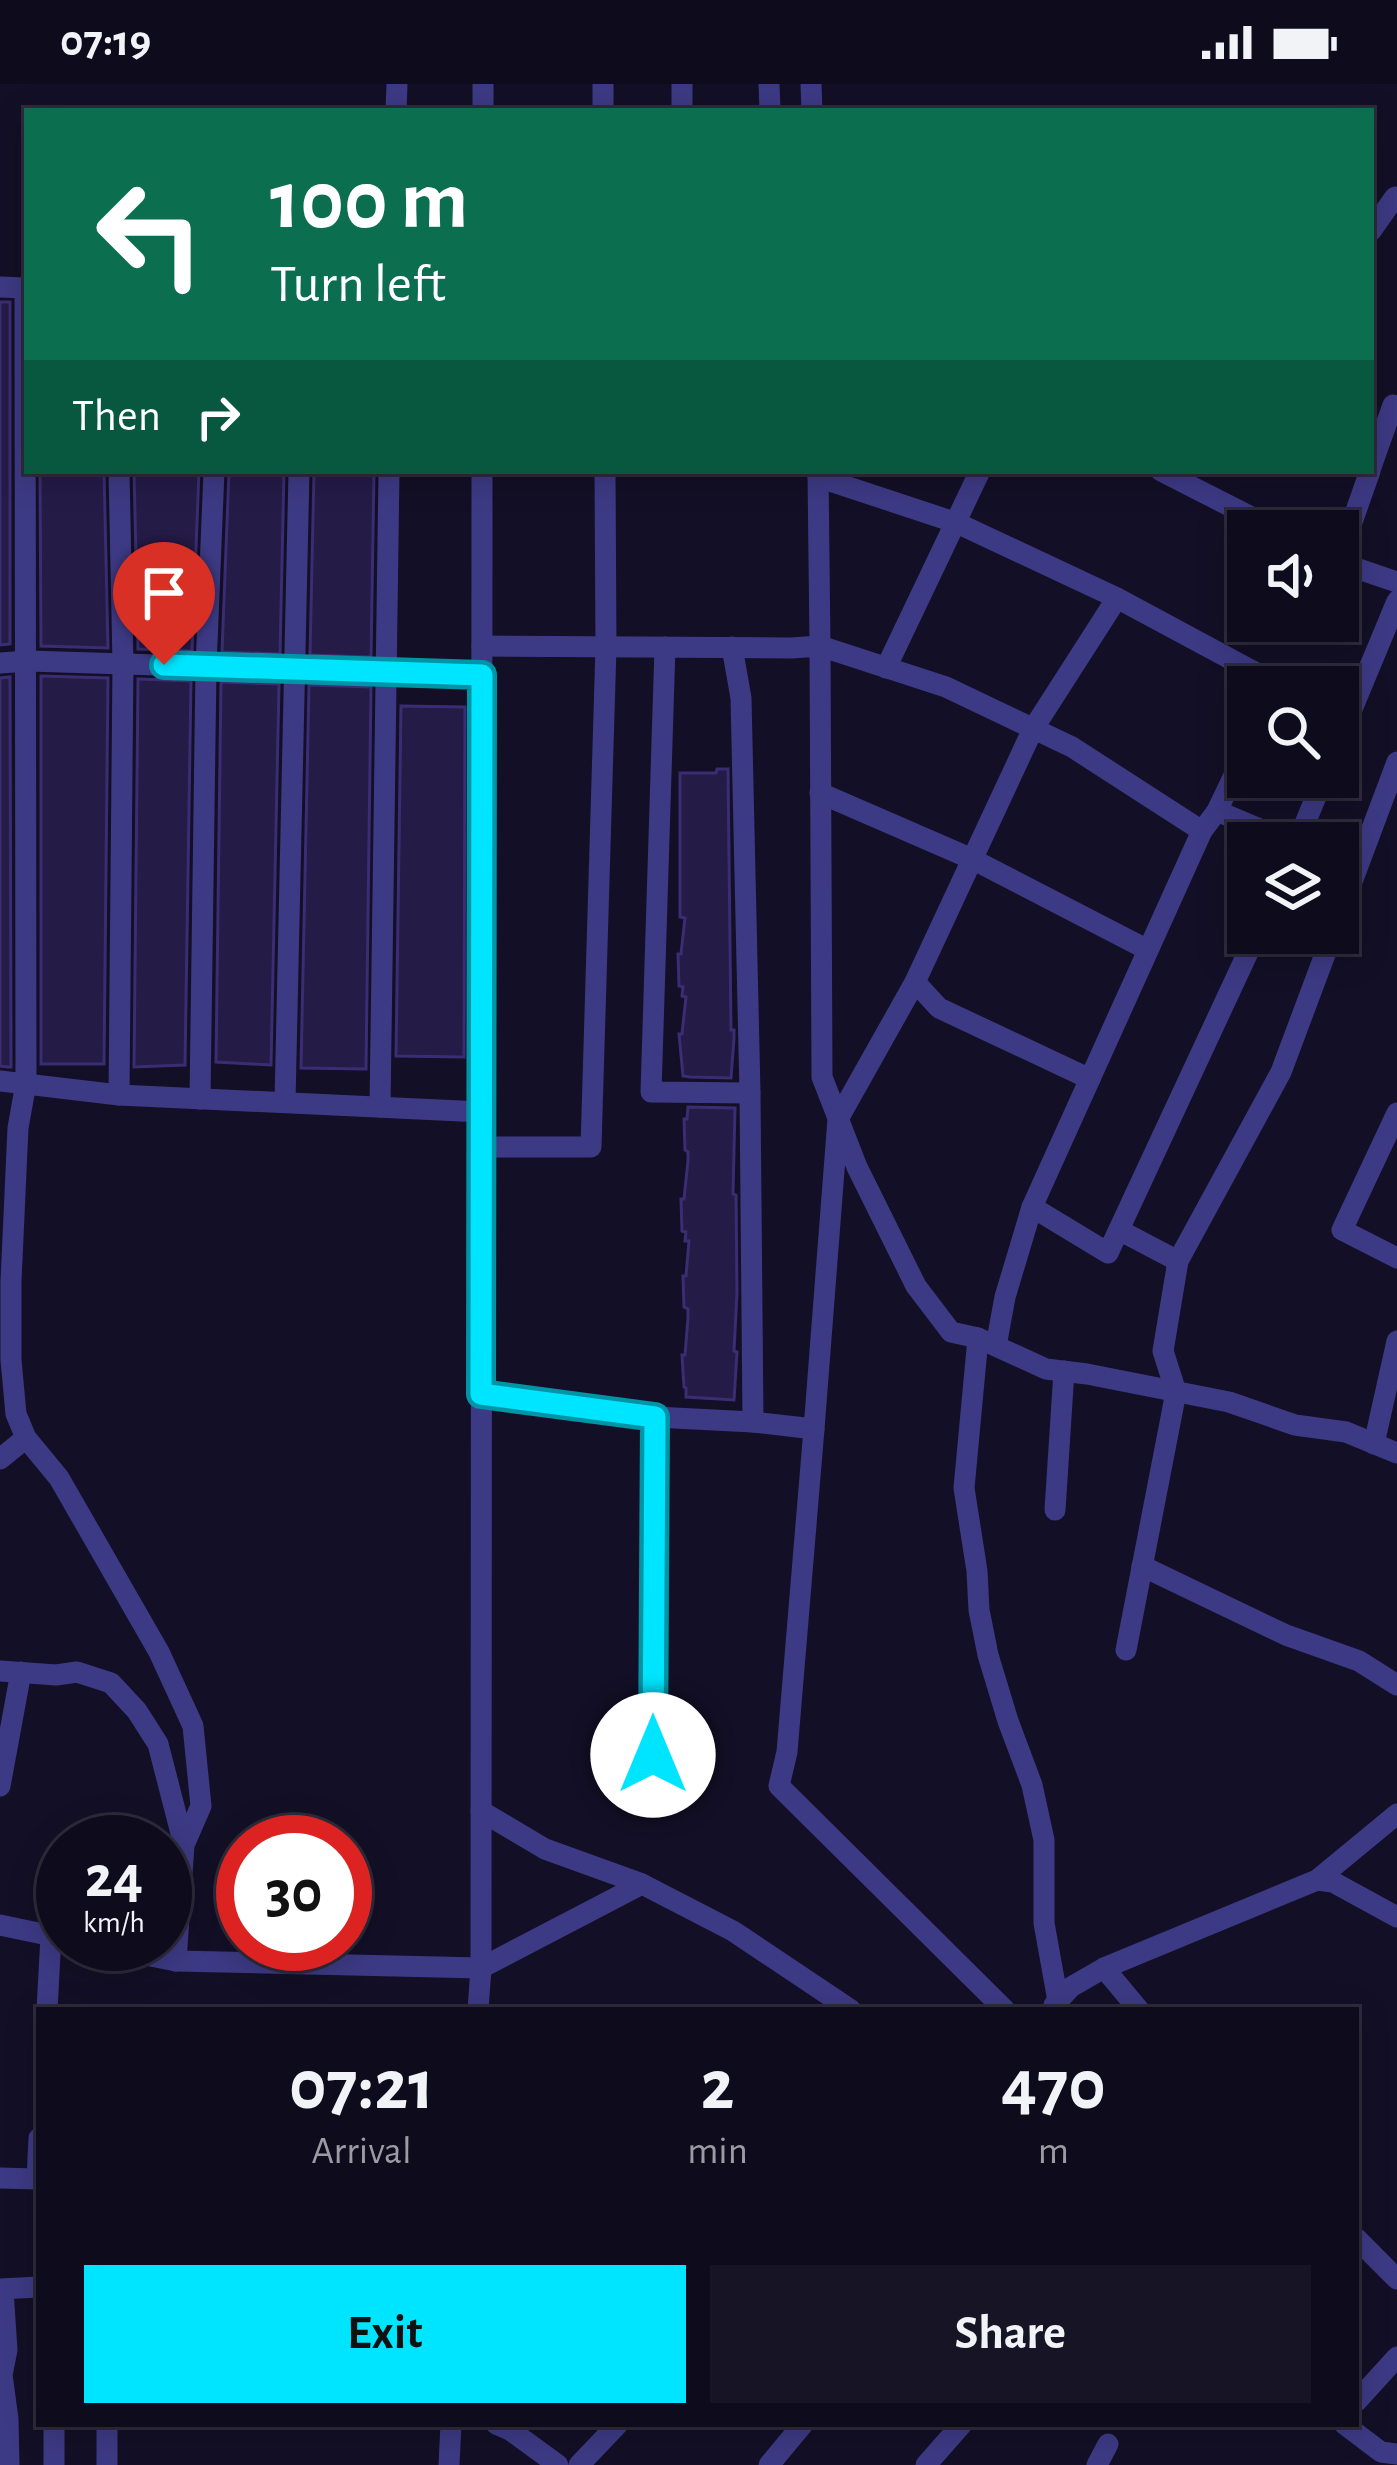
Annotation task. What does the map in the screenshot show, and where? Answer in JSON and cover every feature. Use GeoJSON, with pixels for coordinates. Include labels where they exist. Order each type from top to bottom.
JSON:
{"type":"FeatureCollection","features":[{"type":"Feature","properties":{"kind":"street"},"geometry":{"type":"LineString","coordinates":[[1374,227],[1395,197]]}},
{"type":"Feature","properties":{"kind":"street"},"geometry":{"type":"LineString","coordinates":[[1374,453],[1387,401]]}},
{"type":"Feature","properties":{"kind":"street"},"geometry":{"type":"LineString","coordinates":[[27,474],[26,1083],[18,1128],[11,1281],[16,1414],[26,1438],[59,1478],[159,1652],[193,1726],[201,1806],[192,1827]]}},
{"type":"Feature","properties":{"kind":"street"},"geometry":{"type":"LineString","coordinates":[[118,474],[123,664],[119,1095]]}},
{"type":"Feature","properties":{"kind":"street"},"geometry":{"type":"LineString","coordinates":[[200,1099],[214,474]]}},
{"type":"Feature","properties":{"kind":"street"},"geometry":{"type":"LineString","coordinates":[[285,1102],[299,474]]}},
{"type":"Feature","properties":{"kind":"street"},"geometry":{"type":"LineString","coordinates":[[380,1107],[389,474]]}},
{"type":"Feature","properties":{"kind":"street"},"geometry":{"type":"LineString","coordinates":[[478,2007],[482,474]]}},
{"type":"Feature","properties":{"kind":"street"},"geometry":{"type":"LineString","coordinates":[[482,1147],[591,1147],[606,646],[605,474]]}},
{"type":"Feature","properties":{"kind":"street"},"geometry":{"type":"LineString","coordinates":[[1244,666],[1117,598],[957,523],[818,474],[822,1077],[857,1167],[916,1286],[951,1332],[987,1342],[1046,1369],[1229,1402],[1295,1425],[1346,1432],[1397,1453]]}},
{"type":"Feature","properties":{"kind":"street"},"geometry":{"type":"LineString","coordinates":[[886,668],[979,474]]}},
{"type":"Feature","properties":{"kind":"street"},"geometry":{"type":"LineString","coordinates":[[1167,474],[1238,510]]}},
{"type":"Feature","properties":{"kind":"street"},"geometry":{"type":"LineString","coordinates":[[1368,474],[1338,562],[1397,582]]}},
{"type":"Feature","properties":{"kind":"street"},"geometry":{"type":"LineString","coordinates":[[1002,2007],[779,1786],[787,1752],[838,1120],[915,982],[1033,729],[1117,598]]}},
{"type":"Feature","properties":{"kind":"street"},"geometry":{"type":"LineString","coordinates":[[1359,692],[1397,601]]}},
{"type":"Feature","properties":{"kind":"street"},"geometry":{"type":"LineString","coordinates":[[482,646],[820,646],[946,687],[1072,747],[1202,831]]}},
{"type":"Feature","properties":{"kind":"street"},"geometry":{"type":"LineString","coordinates":[[664,647],[651,1091],[750,1093]]}},
{"type":"Feature","properties":{"kind":"street"},"geometry":{"type":"LineString","coordinates":[[731,647],[741,698],[753,1422]]}},
{"type":"Feature","properties":{"kind":"street"},"geometry":{"type":"LineString","coordinates":[[0,663],[482,675]]}},
{"type":"Feature","properties":{"kind":"street"},"geometry":{"type":"LineString","coordinates":[[1359,863],[1397,762]]}},
{"type":"Feature","properties":{"kind":"street"},"geometry":{"type":"LineString","coordinates":[[1053,2006],[1044,1923],[1044,1840],[1032,1785],[988,1655],[964,1488],[987,1342],[1032,1207],[1202,831],[1227,790]]}},
{"type":"Feature","properties":{"kind":"street"},"geometry":{"type":"LineString","coordinates":[[820,793],[972,859],[1148,950]]}},
{"type":"Feature","properties":{"kind":"street"},"geometry":{"type":"LineString","coordinates":[[1217,811],[1244,822]]}},
{"type":"Feature","properties":{"kind":"street"},"geometry":{"type":"LineString","coordinates":[[1032,1207],[1108,1253],[1247,954]]}},
{"type":"Feature","properties":{"kind":"street"},"geometry":{"type":"LineString","coordinates":[[1126,1650],[1176,1392],[1163,1352],[1178,1261],[1281,1072],[1325,954]]}},
{"type":"Feature","properties":{"kind":"street"},"geometry":{"type":"LineString","coordinates":[[915,982],[939,1009],[1090,1079]]}},
{"type":"Feature","properties":{"kind":"street"},"geometry":{"type":"LineString","coordinates":[[0,1081],[119,1095],[482,1112]]}},
{"type":"Feature","properties":{"kind":"street"},"geometry":{"type":"LineString","coordinates":[[1397,1113],[1342,1230],[1397,1258]]}},
{"type":"Feature","properties":{"kind":"street"},"geometry":{"type":"LineString","coordinates":[[1119,1230],[1178,1261]]}},
{"type":"Feature","properties":{"kind":"street"},"geometry":{"type":"LineString","coordinates":[[1375,1444],[1397,1340]]}},
{"type":"Feature","properties":{"kind":"street"},"geometry":{"type":"LineString","coordinates":[[1054,1510],[1064,1371]]}},
{"type":"Feature","properties":{"kind":"street"},"geometry":{"type":"LineString","coordinates":[[481,1394],[655,1417],[814,1429]]}},
{"type":"Feature","properties":{"kind":"street"},"geometry":{"type":"LineString","coordinates":[[653,1755],[655,1417]]}},
{"type":"Feature","properties":{"kind":"street"},"geometry":{"type":"LineString","coordinates":[[0,1459],[26,1438]]}},
{"type":"Feature","properties":{"kind":"street"},"geometry":{"type":"LineString","coordinates":[[1142,1566],[1286,1635],[1395,1679]]}},
{"type":"Feature","properties":{"kind":"street"},"geometry":{"type":"LineString","coordinates":[[0,1786],[7,1760],[10,1671],[77,1672],[112,1683],[137,1711],[158,1744],[176,1815]]}},
{"type":"Feature","properties":{"kind":"street"},"geometry":{"type":"LineString","coordinates":[[481,1811],[544,1849],[642,1884],[733,1931],[846,2007]]}},
{"type":"Feature","properties":{"kind":"street"},"geometry":{"type":"LineString","coordinates":[[1053,2006],[1103,1968],[1317,1880],[1397,1814]]}},
{"type":"Feature","properties":{"kind":"street"},"geometry":{"type":"LineString","coordinates":[[1317,1880],[1333,1882],[1397,1917]]}},
{"type":"Feature","properties":{"kind":"street"},"geometry":{"type":"LineString","coordinates":[[192,1961],[481,1968],[642,1884]]}},
{"type":"Feature","properties":{"kind":"street"},"geometry":{"type":"LineString","coordinates":[[0,1925],[36,1933]]}},
{"type":"Feature","properties":{"kind":"street"},"geometry":{"type":"LineString","coordinates":[[1103,1968],[1136,2007]]}},
{"type":"Feature","properties":{"kind":"street"},"geometry":{"type":"LineString","coordinates":[[46,2007],[52,1971]]}},
{"type":"Feature","properties":{"kind":"street"},"geometry":{"type":"LineString","coordinates":[[0,2178],[36,2187]]}},
{"type":"Feature","properties":{"kind":"street"},"geometry":{"type":"LineString","coordinates":[[1359,2241],[1397,2279]]}},
{"type":"Feature","properties":{"kind":"street"},"geometry":{"type":"LineString","coordinates":[[9,2465],[1,2289],[36,2287]]}},
{"type":"Feature","properties":{"kind":"street"},"geometry":{"type":"LineString","coordinates":[[1359,2399],[1397,2357]]}},
{"type":"Feature","properties":{"kind":"street"},"geometry":{"type":"LineString","coordinates":[[54,2427],[54,2465]]}},
{"type":"Feature","properties":{"kind":"street"},"geometry":{"type":"LineString","coordinates":[[107,2427],[107,2465]]}},
{"type":"Feature","properties":{"kind":"street"},"geometry":{"type":"LineString","coordinates":[[449,2465],[452,2427]]}},
{"type":"Feature","properties":{"kind":"street"},"geometry":{"type":"LineString","coordinates":[[503,2427],[558,2465]]}},
{"type":"Feature","properties":{"kind":"street"},"geometry":{"type":"LineString","coordinates":[[578,2465],[615,2427]]}},
{"type":"Feature","properties":{"kind":"street"},"geometry":{"type":"LineString","coordinates":[[926,2465],[959,2427]]}},
{"type":"Feature","properties":{"kind":"street"},"geometry":{"type":"LineString","coordinates":[[1348,2427],[1381,2452],[1397,2454]]}},
{"type":"Feature","properties":{"kind":"street"},"geometry":{"type":"LineString","coordinates":[[769,2465],[791,2428]]}},
{"type":"Feature","properties":{"kind":"street"},"geometry":{"type":"LineString","coordinates":[[1097,2465],[1108,2444]]}},
{"type":"Feature","properties":{"kind":"building"},"geometry":{"type":"Polygon","coordinates":[[[0,302],[10,302],[10,644],[0,645],[0,302]]]}},
{"type":"Feature","properties":{"kind":"building"},"geometry":{"type":"Polygon","coordinates":[[[40,474],[104,474],[108,648],[41,646],[40,474]]]}},
{"type":"Feature","properties":{"kind":"building"},"geometry":{"type":"Polygon","coordinates":[[[134,474],[199,474],[192,651],[138,649],[134,474]]]}},
{"type":"Feature","properties":{"kind":"building"},"geometry":{"type":"Polygon","coordinates":[[[229,474],[284,474],[280,654],[222,652],[229,474]]]}},
{"type":"Feature","properties":{"kind":"building"},"geometry":{"type":"Polygon","coordinates":[[[314,474],[374,474],[371,657],[310,655],[314,474]]]}},
{"type":"Feature","properties":{"kind":"building"},"geometry":{"type":"Polygon","coordinates":[[[41,676],[108,678],[104,1064],[41,1064],[41,676]]]}},
{"type":"Feature","properties":{"kind":"building"},"geometry":{"type":"Polygon","coordinates":[[[10,677],[8,1067],[0,1066],[0,678],[10,677]]]}},
{"type":"Feature","properties":{"kind":"building"},"geometry":{"type":"Polygon","coordinates":[[[138,679],[191,681],[185,1065],[134,1067],[138,679]]]}},
{"type":"Feature","properties":{"kind":"building"},"geometry":{"type":"Polygon","coordinates":[[[221,682],[279,684],[271,1065],[216,1062],[221,682]]]}},
{"type":"Feature","properties":{"kind":"building"},"geometry":{"type":"Polygon","coordinates":[[[309,685],[371,687],[366,1069],[301,1068],[309,685]]]}},
{"type":"Feature","properties":{"kind":"building"},"geometry":{"type":"Polygon","coordinates":[[[401,706],[465,707],[464,1057],[396,1056],[401,706]]]}},
{"type":"Feature","properties":{"kind":"building"},"geometry":{"type":"Polygon","coordinates":[[[728,769],[731,1078],[683,1076],[679,1034],[686,997],[679,986],[678,954],[685,918],[680,917],[680,773],[716,773],[728,769]]]}},
{"type":"Feature","properties":{"kind":"building"},"geometry":{"type":"Polygon","coordinates":[[[688,1107],[735,1108],[734,1400],[686,1397],[684,1387],[682,1355],[688,1309],[684,1307],[683,1276],[689,1241],[682,1231],[681,1199],[688,1161],[684,1119],[688,1107]]]}},
{"type":"Feature","properties":{"kind":"route"},"geometry":{"type":"LineString","coordinates":[[164,665],[482,675],[481,1394],[655,1417],[653,1755]]}}]}
